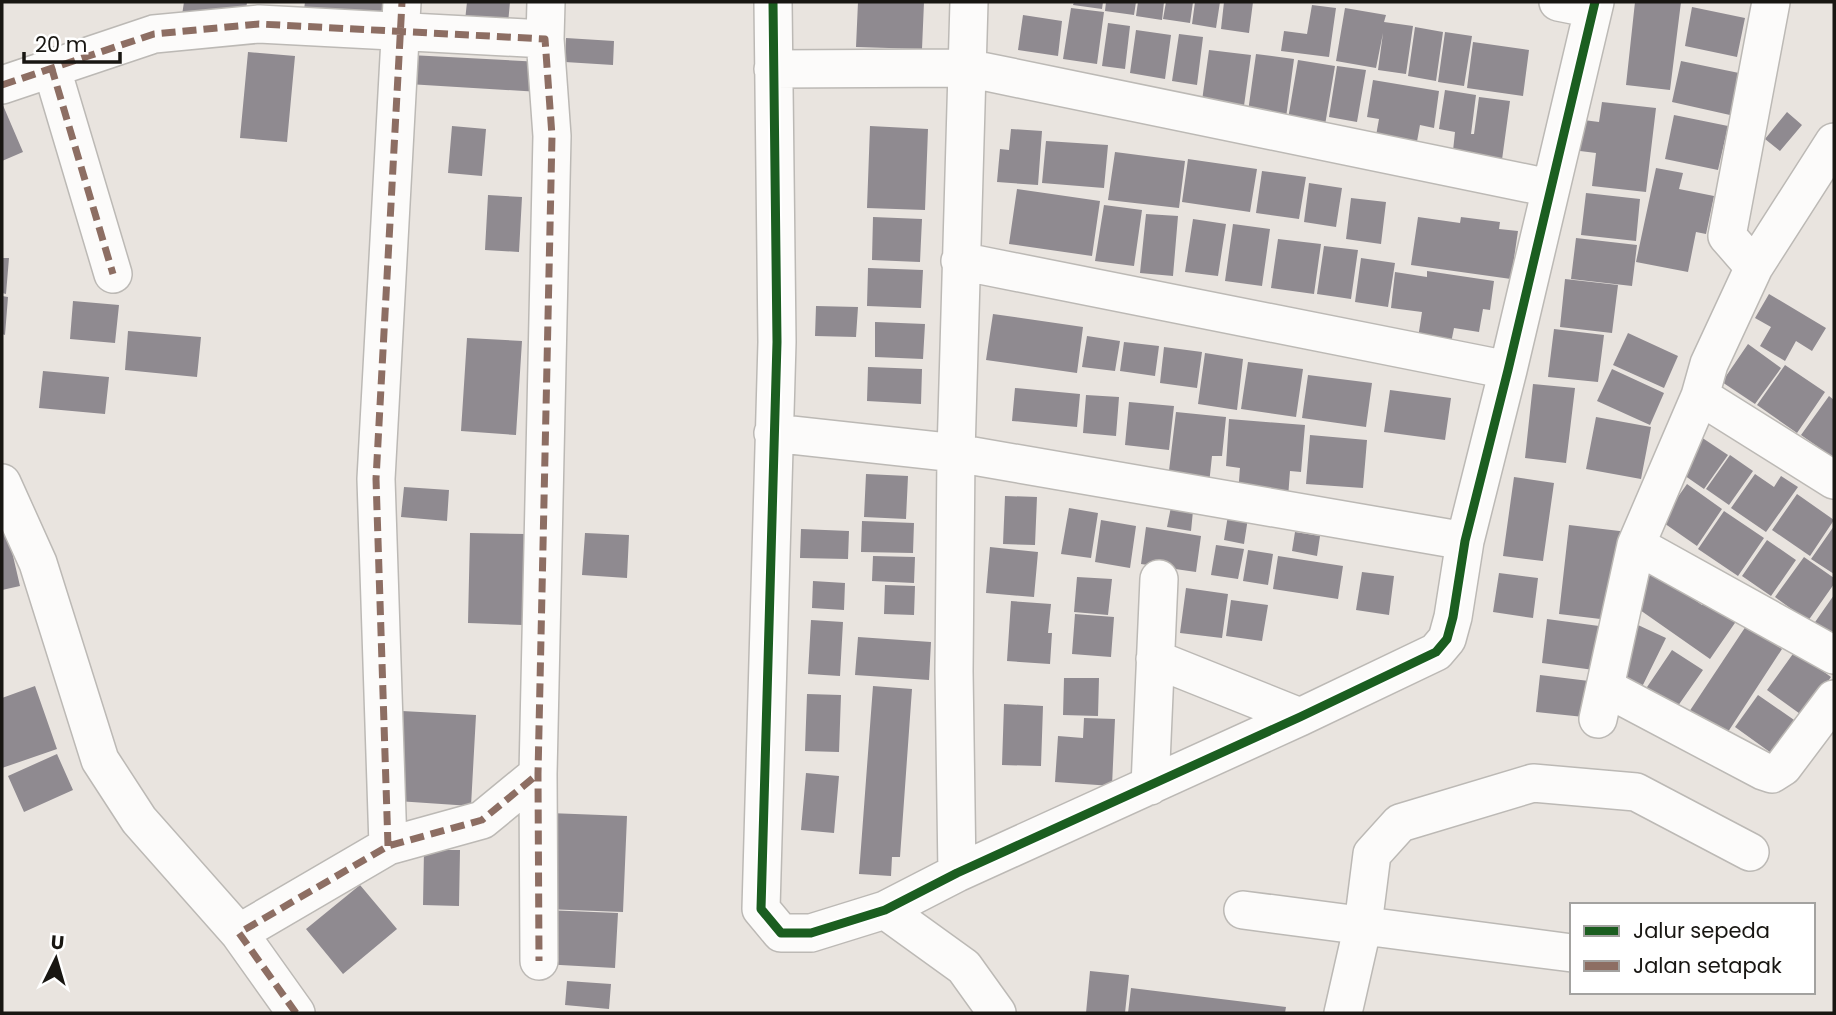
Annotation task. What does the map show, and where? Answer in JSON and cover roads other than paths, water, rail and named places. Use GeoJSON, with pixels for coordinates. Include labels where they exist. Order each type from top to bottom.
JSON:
{"type":"FeatureCollection","features":[{"type":"Feature","properties":{"kind":"street"},"geometry":{"type":"LineString","coordinates":[[539,961],[538,774],[552,136],[545,39],[546,2]]}},
{"type":"Feature","properties":{"kind":"street"},"geometry":{"type":"LineString","coordinates":[[773,2],[777,342],[761,909],[781,933],[811,933],[885,910],[957,873],[1300,718],[1436,652],[1447,639],[1465,541],[1594,5],[1558,2]]}},
{"type":"Feature","properties":{"kind":"street"},"geometry":{"type":"LineString","coordinates":[[957,873],[954,671],[956,453],[969,2]]}},
{"type":"Feature","properties":{"kind":"street"},"geometry":{"type":"LineString","coordinates":[[1754,267],[1727,236],[1771,2]]}},
{"type":"Feature","properties":{"kind":"street"},"geometry":{"type":"LineString","coordinates":[[2,85],[51,66],[154,34],[259,24],[402,16],[545,39]]}},
{"type":"Feature","properties":{"kind":"street"},"geometry":{"type":"LineString","coordinates":[[388,846],[376,479],[402,16]]}},
{"type":"Feature","properties":{"kind":"street"},"geometry":{"type":"LineString","coordinates":[[51,66],[113,274]]}},
{"type":"Feature","properties":{"kind":"street"},"geometry":{"type":"LineString","coordinates":[[774,69],[967,68],[1550,188]]}},
{"type":"Feature","properties":{"kind":"street"},"geometry":{"type":"LineString","coordinates":[[1834,142],[1754,267],[1709,364],[1700,396],[1636,545],[1602,703],[1772,774],[1783,767],[1834,699]]}},
{"type":"Feature","properties":{"kind":"street"},"geometry":{"type":"LineString","coordinates":[[960,261],[1508,370]]}},
{"type":"Feature","properties":{"kind":"street"},"geometry":{"type":"LineString","coordinates":[[1700,396],[1834,480]]}},
{"type":"Feature","properties":{"kind":"street"},"geometry":{"type":"LineString","coordinates":[[773,433],[956,453],[1465,541]]}},
{"type":"Feature","properties":{"kind":"street"},"geometry":{"type":"LineString","coordinates":[[2,483],[38,563],[100,760],[139,820],[239,933],[296,1013]]}},
{"type":"Feature","properties":{"kind":"street"},"geometry":{"type":"LineString","coordinates":[[1636,545],[1834,655]]}},
{"type":"Feature","properties":{"kind":"street"},"geometry":{"type":"LineString","coordinates":[[1150,786],[1159,579]]}},
{"type":"Feature","properties":{"kind":"street"},"geometry":{"type":"LineString","coordinates":[[1155,659],[1300,718]]}},
{"type":"Feature","properties":{"kind":"street"},"geometry":{"type":"LineString","coordinates":[[239,933],[388,846],[482,820],[538,774]]}},
{"type":"Feature","properties":{"kind":"street"},"geometry":{"type":"LineString","coordinates":[[1343,1013],[1363,925],[1372,854],[1400,822],[1533,783],[1636,792],[1750,852]]}},
{"type":"Feature","properties":{"kind":"street"},"geometry":{"type":"LineString","coordinates":[[885,910],[964,967],[998,1013]]}},
{"type":"Feature","properties":{"kind":"street"},"geometry":{"type":"LineString","coordinates":[[1243,910],[1570,953]]}}]}
